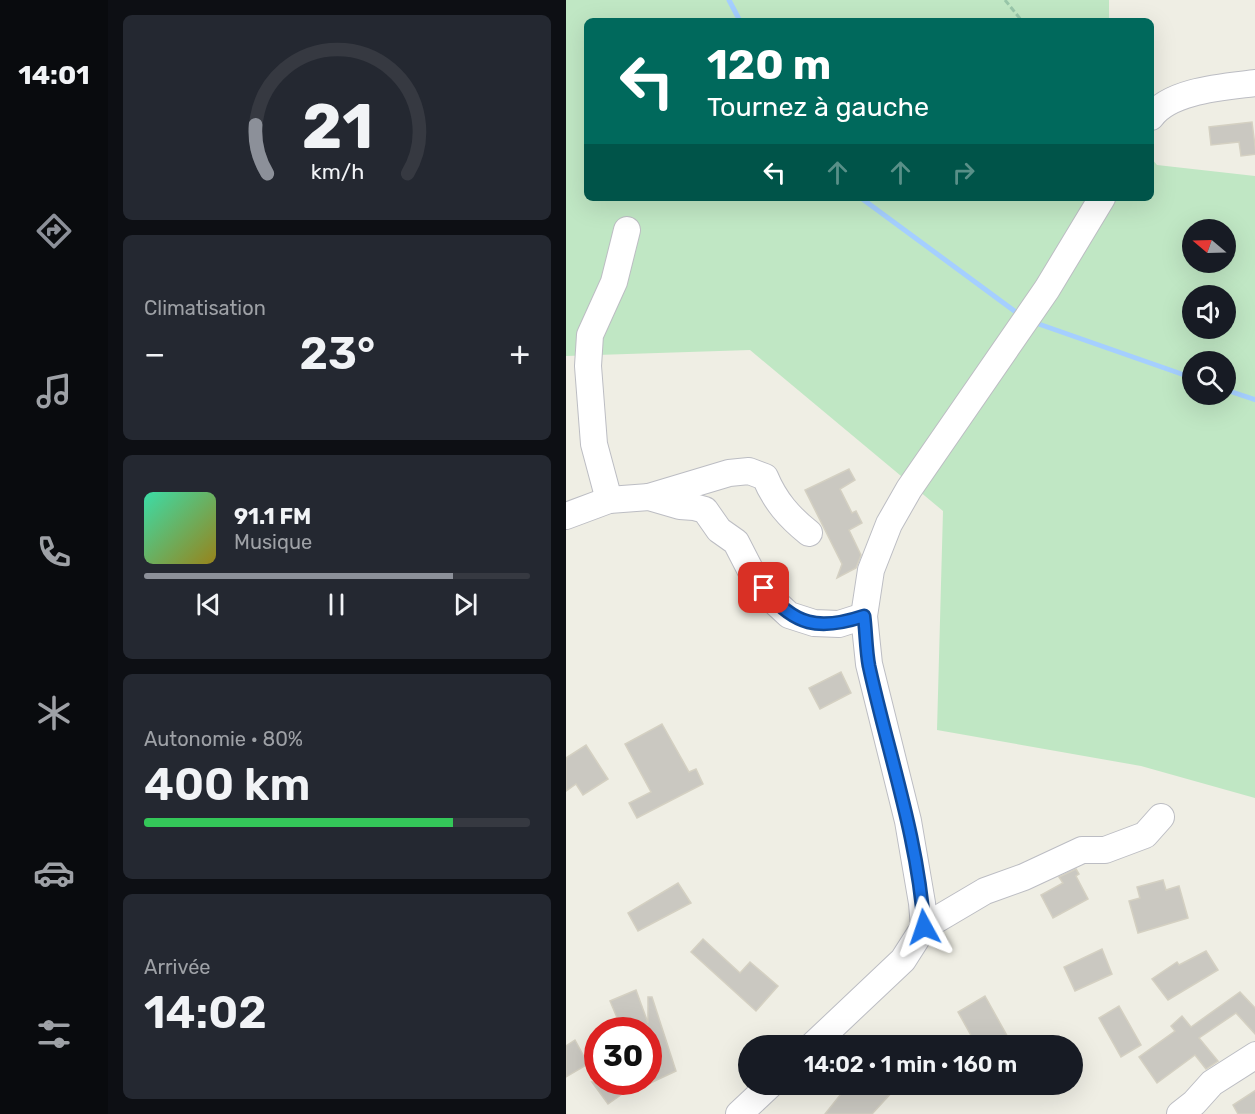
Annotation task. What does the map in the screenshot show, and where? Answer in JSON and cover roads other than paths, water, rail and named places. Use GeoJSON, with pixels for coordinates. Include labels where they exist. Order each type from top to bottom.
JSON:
{"type":"FeatureCollection","features":[{"type":"Feature","properties":{"kind":"street"},"geometry":{"type":"LineString","coordinates":[[1154,112],[1180,96],[1256,82]]}},
{"type":"Feature","properties":{"kind":"street"},"geometry":{"type":"LineString","coordinates":[[924,927],[908,821],[869,664],[864,616],[871,570],[889,524],[909,489],[1047,289],[1100,201]]}},
{"type":"Feature","properties":{"kind":"street"},"geometry":{"type":"LineString","coordinates":[[609,500],[594,444],[588,366],[590,335],[614,282],[627,230]]}},
{"type":"Feature","properties":{"kind":"street"},"geometry":{"type":"LineString","coordinates":[[566,516],[609,500],[649,497],[729,473],[749,471],[765,477],[773,497],[791,520],[809,533]]}},
{"type":"Feature","properties":{"kind":"street"},"geometry":{"type":"LineString","coordinates":[[649,497],[705,510],[719,530],[736,542],[753,575],[789,615],[814,623],[839,624],[864,616]]}},
{"type":"Feature","properties":{"kind":"street"},"geometry":{"type":"LineString","coordinates":[[824,1035],[903,960],[924,927],[985,891],[1082,849],[1105,850],[1145,836],[1161,817]]}},
{"type":"Feature","properties":{"kind":"street"},"geometry":{"type":"LineString","coordinates":[[1180,1114],[1194,1103],[1212,1083],[1256,1055]]}},
{"type":"Feature","properties":{"kind":"street"},"geometry":{"type":"LineString","coordinates":[[739,1114],[759,1095]]}},
{"type":"Feature","properties":{"kind":"waterway"},"geometry":{"type":"LineString","coordinates":[[729,0],[738,18]]}},
{"type":"Feature","properties":{"kind":"waterway"},"geometry":{"type":"LineString","coordinates":[[865,201],[1020,315]]}},
{"type":"Feature","properties":{"kind":"waterway"},"geometry":{"type":"LineString","coordinates":[[1033,322],[1182,374]]}},
{"type":"Feature","properties":{"kind":"waterway"},"geometry":{"type":"LineString","coordinates":[[1236,393],[1256,400]]}}]}
